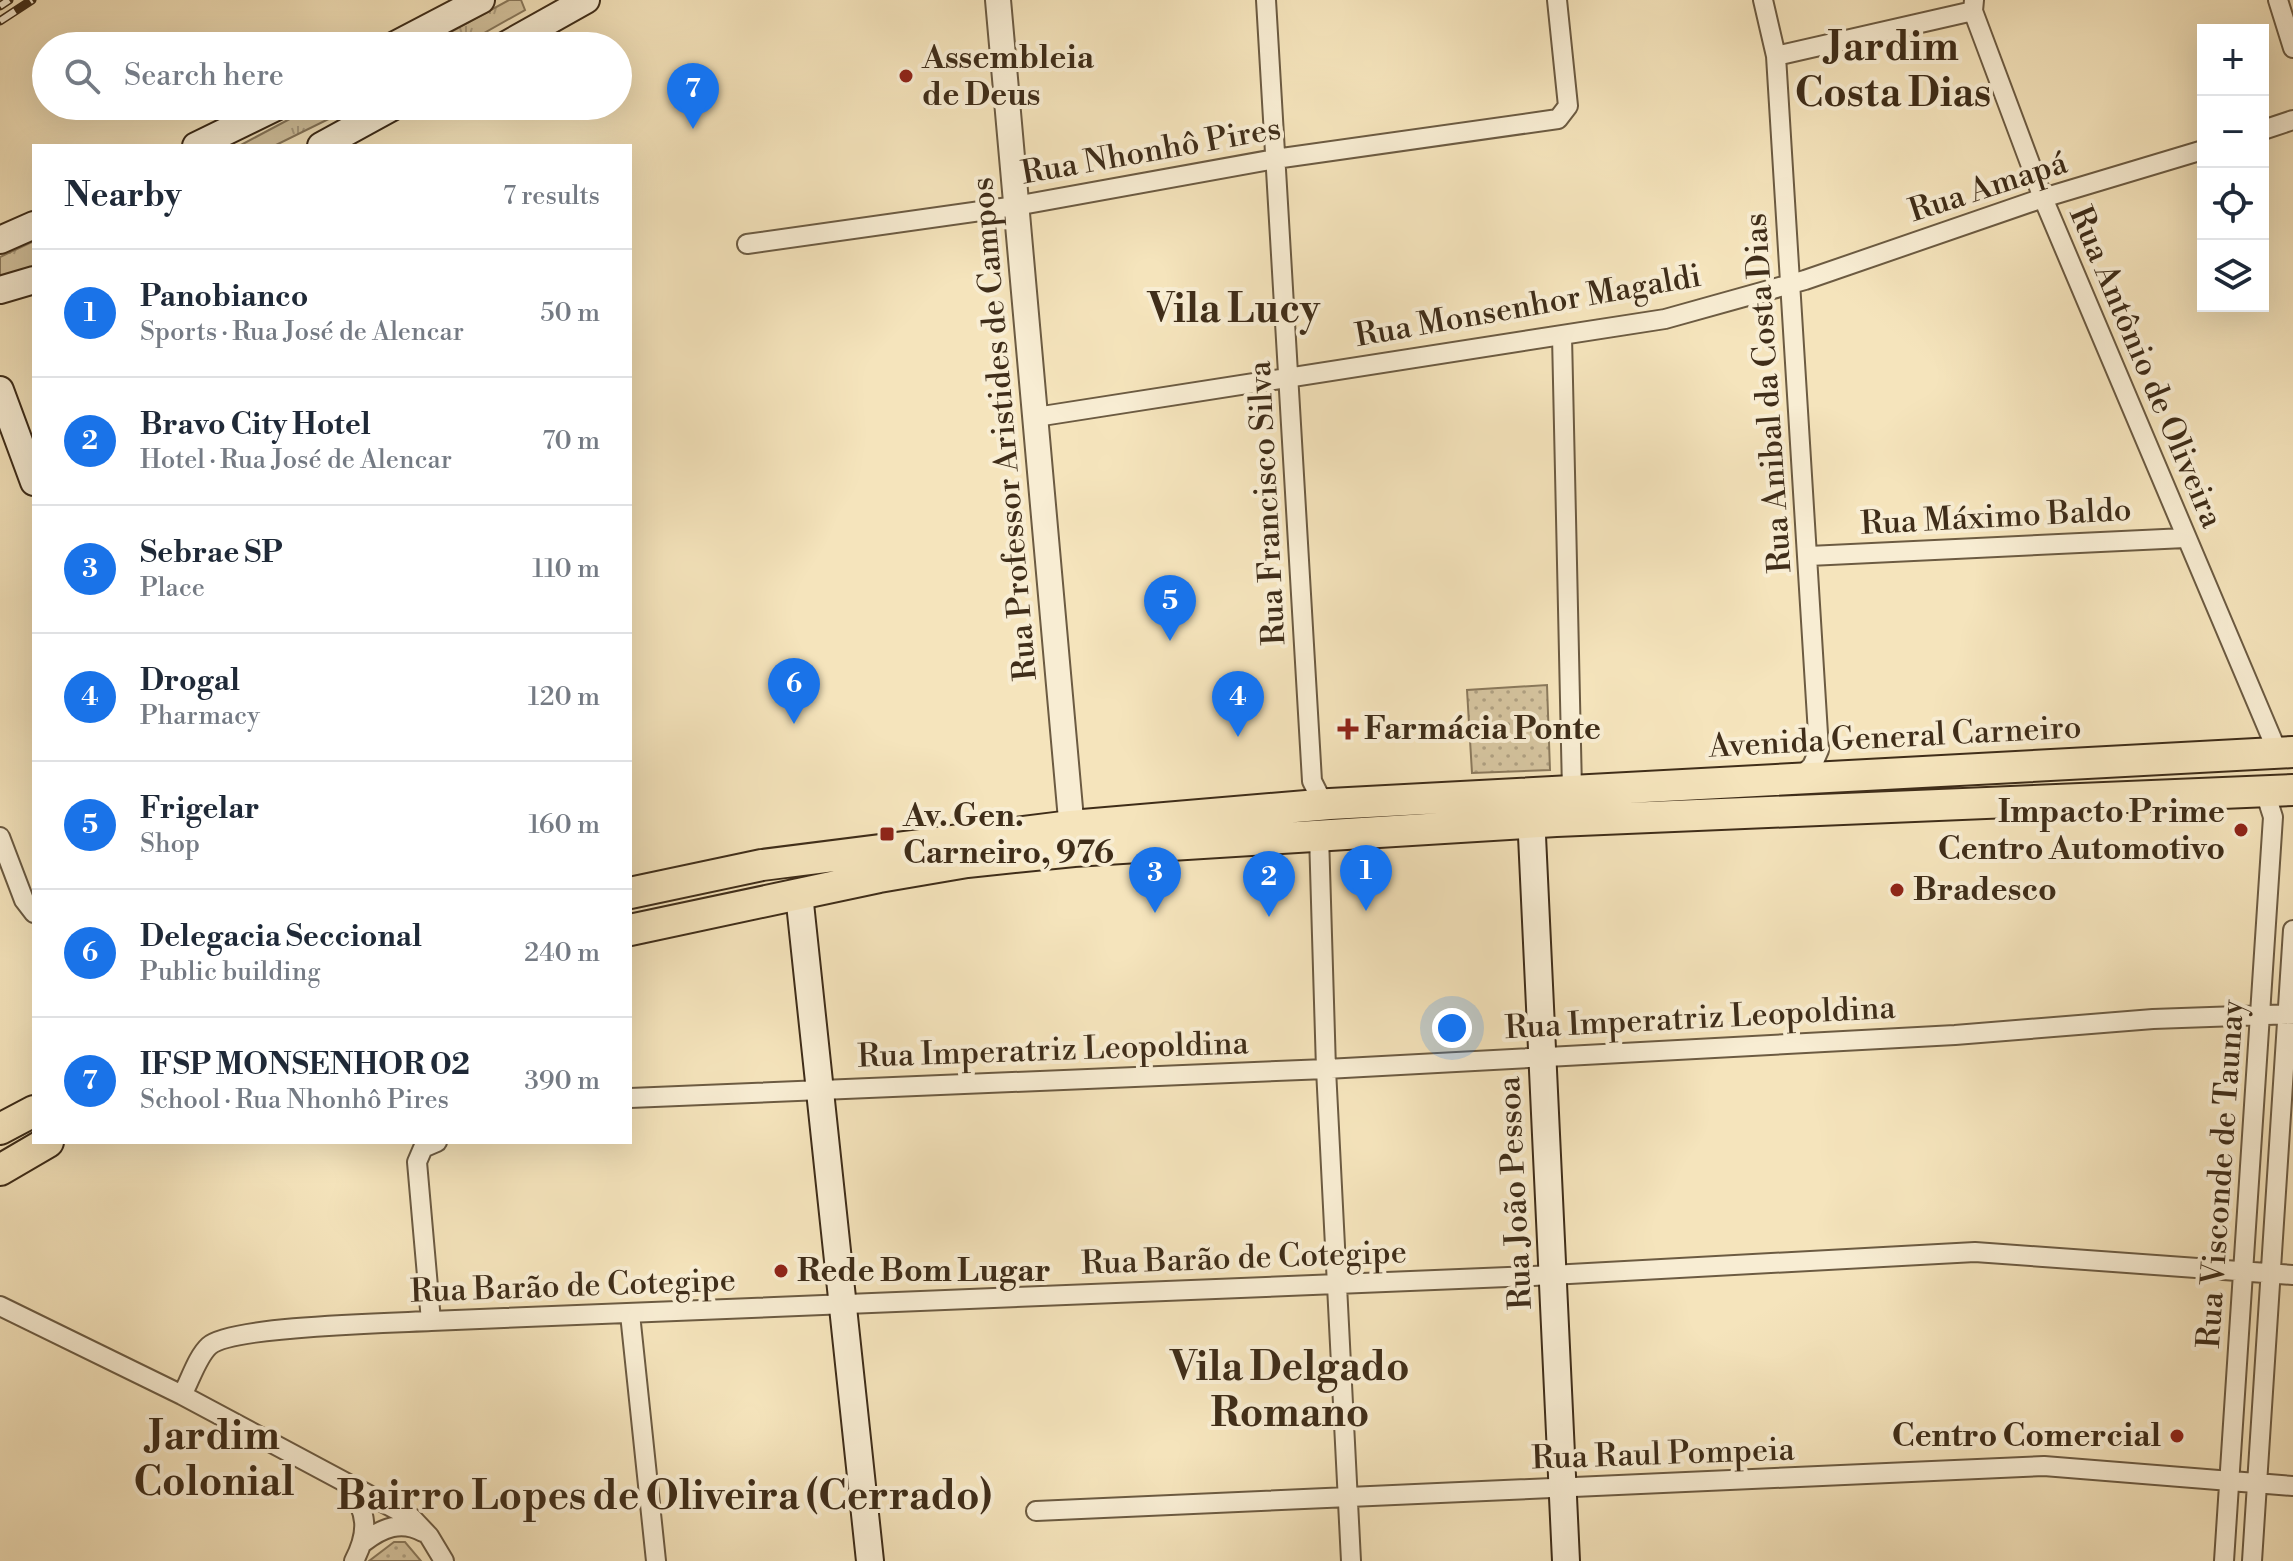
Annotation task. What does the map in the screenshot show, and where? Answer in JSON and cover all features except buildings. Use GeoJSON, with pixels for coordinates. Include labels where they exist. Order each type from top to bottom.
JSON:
{"type":"FeatureCollection","features":[{"type":"Feature","properties":{"kind":"main road"},"geometry":{"type":"LineString","coordinates":[[420,32],[481,0]]}},
{"type":"Feature","properties":{"kind":"main road"},"geometry":{"type":"LineString","coordinates":[[529,32],[586,0]]}},
{"type":"Feature","properties":{"kind":"main road"},"geometry":{"type":"LineString","coordinates":[[200,144],[249,120]]}},
{"type":"Feature","properties":{"kind":"main road"},"geometry":{"type":"LineString","coordinates":[[325,144],[368,120]]}},
{"type":"Feature","properties":{"kind":"main road"},"geometry":{"type":"LineString","coordinates":[[0,240],[32,226]]}},
{"type":"Feature","properties":{"kind":"main road"},"geometry":{"type":"LineString","coordinates":[[0,290],[32,281]]}},
{"type":"Feature","properties":{"kind":"main road"},"geometry":{"type":"LineString","coordinates":[[0,390],[32,477]]}},
{"type":"Feature","properties":{"kind":"main road","name":"Avenida General Carneiro"},"geometry":{"type":"LineString","coordinates":[[632,893],[762,865],[1072,838],[1330,804],[2285,753]]}},
{"type":"Feature","properties":{"kind":"main road","name":"Avenida General Carneiro"},"geometry":{"type":"LineString","coordinates":[[632,930],[1072,838],[1319,835],[2279,791]]}},
{"type":"Feature","properties":{"kind":"main road"},"geometry":{"type":"LineString","coordinates":[[1501,794],[1514,802],[1531,823]]}},
{"type":"Feature","properties":{"kind":"main road","name":"Rua João Pessoa"},"geometry":{"type":"LineString","coordinates":[[1531,823],[1566,1561]]}},
{"type":"Feature","properties":{"kind":"main road"},"geometry":{"type":"LineString","coordinates":[[799,894],[870,1561]]}},
{"type":"Feature","properties":{"kind":"main road"},"geometry":{"type":"LineString","coordinates":[[0,1129],[32,1112]]}},
{"type":"Feature","properties":{"kind":"main road"},"geometry":{"type":"LineString","coordinates":[[0,1170],[45,1144]]}},
{"type":"Feature","properties":{"kind":"street","name":"Rua Professor Aristides de Campos"},"geometry":{"type":"LineString","coordinates":[[998,0],[1072,838]]}},
{"type":"Feature","properties":{"kind":"street","name":"Rua Francisco Silva"},"geometry":{"type":"LineString","coordinates":[[1266,0],[1312,781],[1319,795],[1330,804]]}},
{"type":"Feature","properties":{"kind":"street","name":"Rua Nhonhô Pires"},"geometry":{"type":"LineString","coordinates":[[747,244],[1016,206],[1275,159],[1558,119],[1565,115],[1568,106],[1557,0]]}},
{"type":"Feature","properties":{"kind":"street","name":"Rua Anibal da Costa Dias"},"geometry":{"type":"LineString","coordinates":[[1763,0],[1776,56],[1819,750],[1812,766],[1800,777]]}},
{"type":"Feature","properties":{"kind":"street"},"geometry":{"type":"LineString","coordinates":[[2278,0],[2293,48]]}},
{"type":"Feature","properties":{"kind":"street"},"geometry":{"type":"LineString","coordinates":[[1776,56],[1974,5]]}},
{"type":"Feature","properties":{"kind":"street","name":"Rua Antônio de Oliveira"},"geometry":{"type":"LineString","coordinates":[[1974,5],[2043,198],[2185,538],[2285,753]]}},
{"type":"Feature","properties":{"kind":"street"},"geometry":{"type":"LineString","coordinates":[[2269,128],[2293,120]]}},
{"type":"Feature","properties":{"kind":"street","name":"Rua Amapá"},"geometry":{"type":"LineString","coordinates":[[1792,284],[2043,198],[2197,152]]}},
{"type":"Feature","properties":{"kind":"street","name":"Rua Monsenhor Magaldi"},"geometry":{"type":"LineString","coordinates":[[1036,417],[1665,319],[1792,284]]}},
{"type":"Feature","properties":{"kind":"street"},"geometry":{"type":"LineString","coordinates":[[1562,336],[1572,790]]}},
{"type":"Feature","properties":{"kind":"street","name":"Rua Máximo Baldo"},"geometry":{"type":"LineString","coordinates":[[1809,556],[2185,538]]}},
{"type":"Feature","properties":{"kind":"street","name":"Rua Visconde de Taunay"},"geometry":{"type":"LineString","coordinates":[[2224,1561],[2273,817],[2279,791]]}},
{"type":"Feature","properties":{"kind":"street"},"geometry":{"type":"LineString","coordinates":[[1319,835],[1326,1069],[1351,1561]]}},
{"type":"Feature","properties":{"kind":"street"},"geometry":{"type":"LineString","coordinates":[[0,837],[24,900],[32,910]]}},
{"type":"Feature","properties":{"kind":"street","name":"Rua Visconde de Taunay"},"geometry":{"type":"LineString","coordinates":[[2252,1561],[2291,1014],[2293,930]]}},
{"type":"Feature","properties":{"kind":"street","name":"Rua Imperatriz Leopoldina"},"geometry":{"type":"LineString","coordinates":[[632,1098],[1326,1069],[2291,1014]]}},
{"type":"Feature","properties":{"kind":"street"},"geometry":{"type":"LineString","coordinates":[[431,1321],[417,1162],[423,1148],[432,1144]]}},
{"type":"Feature","properties":{"kind":"street","name":"Rua Barão de Cotegipe"},"geometry":{"type":"LineString","coordinates":[[182,1395],[207,1348],[222,1337],[254,1331],[1552,1275],[1975,1252],[2293,1275]]}},
{"type":"Feature","properties":{"kind":"street"},"geometry":{"type":"LineString","coordinates":[[0,1306],[182,1395],[412,1518],[429,1536],[444,1561]]}},
{"type":"Feature","properties":{"kind":"street"},"geometry":{"type":"LineString","coordinates":[[630,1314],[656,1561]]}},
{"type":"Feature","properties":{"kind":"street","name":"Rua Raul Pompeia"},"geometry":{"type":"LineString","coordinates":[[1036,1511],[2044,1466],[2293,1486]]}},
{"type":"Feature","properties":{"kind":"street"},"geometry":{"type":"LineString","coordinates":[[344,1481],[364,1512],[364,1542],[354,1561]]}},
{"type":"Feature","properties":{"kind":"street"},"geometry":{"type":"LineString","coordinates":[[364,1542],[387,1528],[403,1525],[429,1536]]}},
{"type":"Feature","properties":{"kind":"green space"},"geometry":{"type":"Polygon","coordinates":[[[509,0],[521,0],[525,10],[486,32],[451,32],[509,0]]]}},
{"type":"Feature","properties":{"kind":"green space"},"geometry":{"type":"Polygon","coordinates":[[[288,120],[327,120],[278,144],[243,144],[288,120]]]}},
{"type":"Feature","properties":{"kind":"green space"},"geometry":{"type":"Polygon","coordinates":[[[32,242],[32,267],[0,278],[0,257],[32,242]]]}},
{"type":"Feature","properties":{"kind":"green space"},"geometry":{"type":"Polygon","coordinates":[[[1547,685],[1550,770],[1472,773],[1467,690],[1547,685]]]}},
{"type":"Feature","properties":{"kind":"green space"},"geometry":{"type":"Polygon","coordinates":[[[394,1542],[405,1542],[421,1561],[369,1561],[394,1542]]]}},
{"type":"Feature","properties":{"kind":"railway"},"geometry":{"type":"LineString","coordinates":[[0,6],[9,0]]}},
{"type":"Feature","properties":{"kind":"railway"},"geometry":{"type":"LineString","coordinates":[[0,21],[32,0]]}},
{"type":"Feature","properties":{"kind":"place","name":"Assembleia de Deus"},"geometry":{"type":"Point","coordinates":[906,76]}},
{"type":"Feature","properties":{"kind":"place","name":"IFSP MONSENHOR 02"},"geometry":{"type":"Point","coordinates":[693,129]}},
{"type":"Feature","properties":{"kind":"place","name":"Frigelar"},"geometry":{"type":"Point","coordinates":[1170,641]}},
{"type":"Feature","properties":{"kind":"place","name":"Delegacia Seccional"},"geometry":{"type":"Point","coordinates":[794,724]}},
{"type":"Feature","properties":{"kind":"place","name":"Farmácia Ponte"},"geometry":{"type":"Point","coordinates":[1348,729]}},
{"type":"Feature","properties":{"kind":"place","name":"Drogal"},"geometry":{"type":"Point","coordinates":[1238,737]}},
{"type":"Feature","properties":{"kind":"place","name":"Impacto Prime Centro Automotivo"},"geometry":{"type":"Point","coordinates":[2241,830]}},
{"type":"Feature","properties":{"kind":"place","name":"Av. Gen. Carneiro, 976"},"geometry":{"type":"Point","coordinates":[887,834]}},
{"type":"Feature","properties":{"kind":"place","name":"Bradesco"},"geometry":{"type":"Point","coordinates":[1897,890]}},
{"type":"Feature","properties":{"kind":"place","name":"Panobianco"},"geometry":{"type":"Point","coordinates":[1366,911]}},
{"type":"Feature","properties":{"kind":"place","name":"Sebrae SP"},"geometry":{"type":"Point","coordinates":[1155,913]}},
{"type":"Feature","properties":{"kind":"place","name":"Bravo City Hotel"},"geometry":{"type":"Point","coordinates":[1269,917]}},
{"type":"Feature","properties":{"kind":"place","name":"Rede Bom Lugar"},"geometry":{"type":"Point","coordinates":[781,1271]}},
{"type":"Feature","properties":{"kind":"place","name":"Centro Comercial"},"geometry":{"type":"Point","coordinates":[2177,1436]}},
{"type":"Feature","properties":{"kind":"district","name":"Jardim Costa Dias"},"geometry":{"type":"Point","coordinates":[1893,71]}},
{"type":"Feature","properties":{"kind":"district","name":"Vila Lucy"},"geometry":{"type":"Point","coordinates":[1234,310]}},
{"type":"Feature","properties":{"kind":"district","name":"Vila Delgado Romano"},"geometry":{"type":"Point","coordinates":[1290,1391]}},
{"type":"Feature","properties":{"kind":"district","name":"Jardim Colonial"},"geometry":{"type":"Point","coordinates":[214,1460]}},
{"type":"Feature","properties":{"kind":"district","name":"Bairro Lopes de Oliveira (Cerrado)"},"geometry":{"type":"Point","coordinates":[664,1497]}}]}
